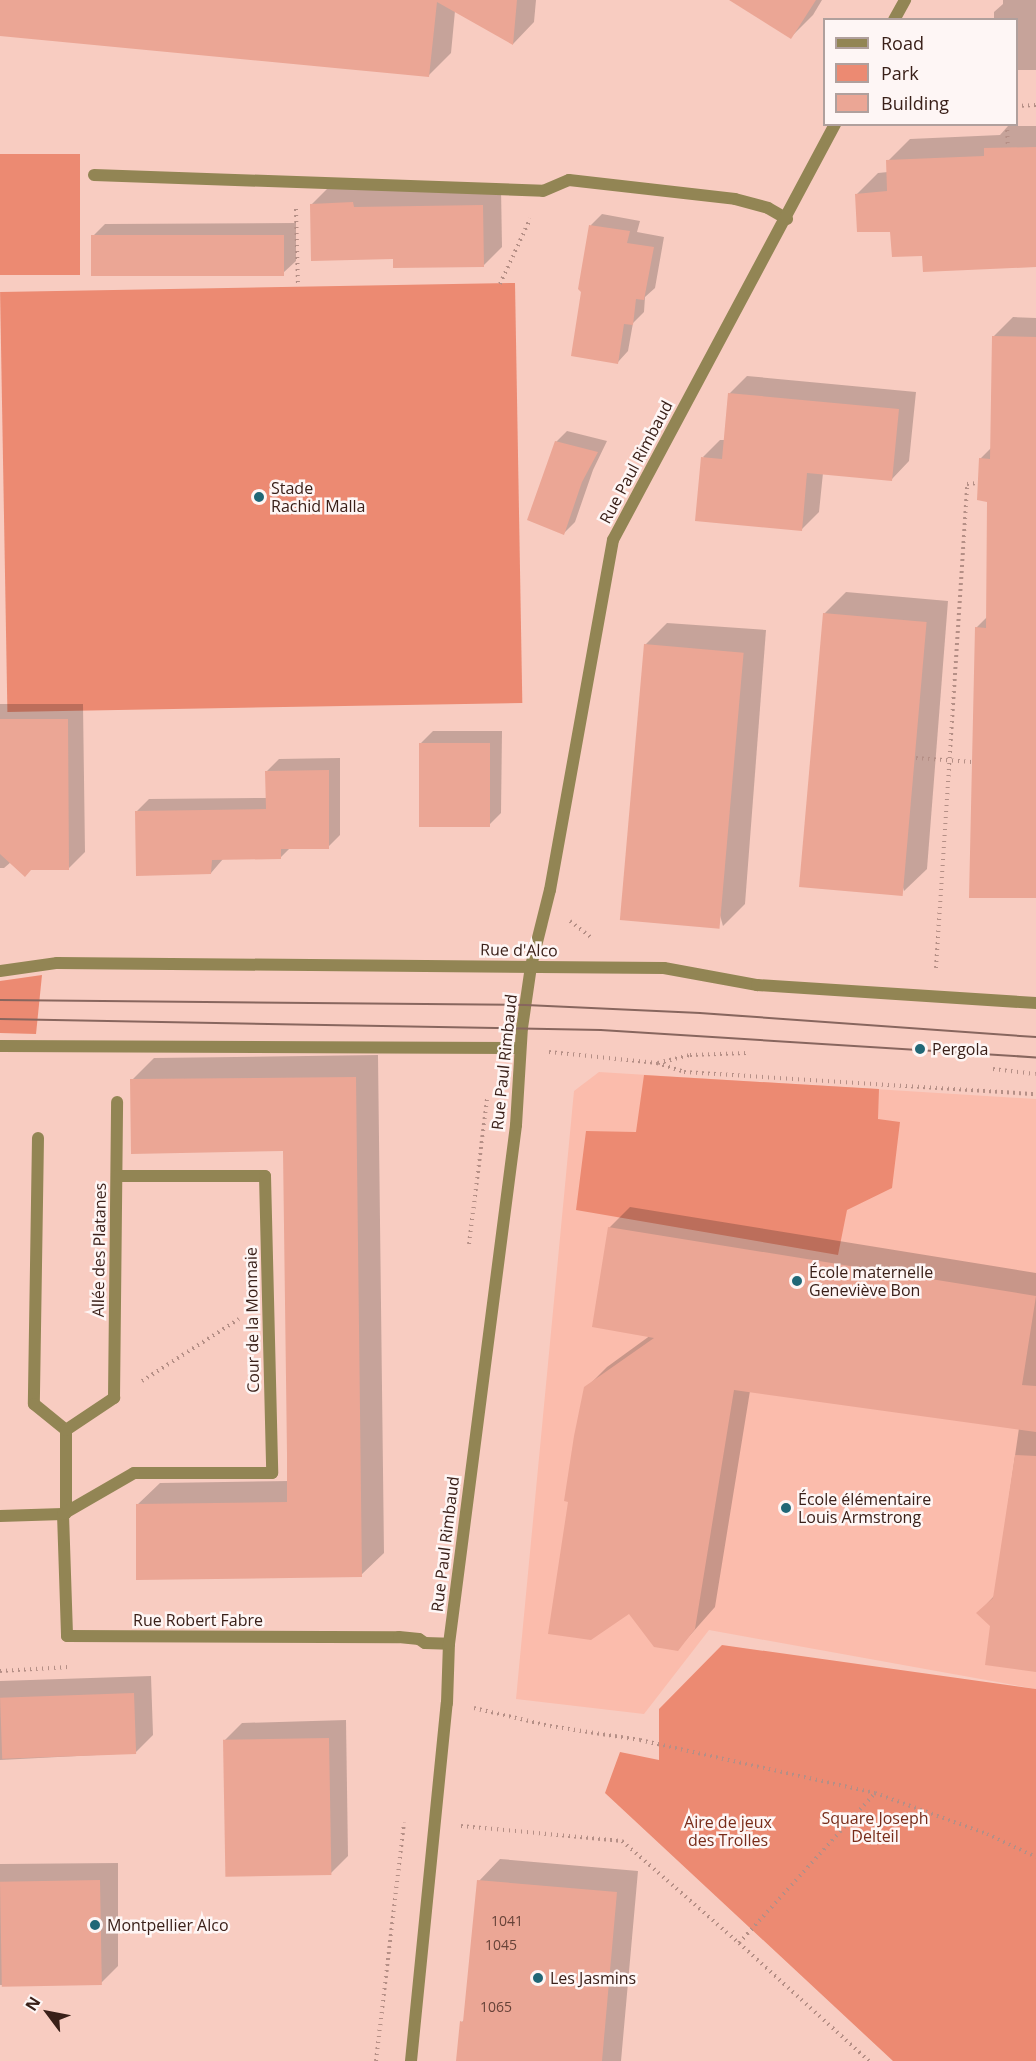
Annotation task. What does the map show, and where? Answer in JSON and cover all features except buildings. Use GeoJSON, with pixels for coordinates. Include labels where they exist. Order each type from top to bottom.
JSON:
{"type":"FeatureCollection","features":[{"type":"Feature","properties":{"kind":"street"},"geometry":{"type":"LineString","coordinates":[[895,18],[905,0]]}},
{"type":"Feature","properties":{"kind":"street","name":"Rue Paul Rimbaud"},"geometry":{"type":"LineString","coordinates":[[411,2061],[447,1703],[448,1644],[516,1125],[519,1048],[531,966],[545,912],[613,540],[787,219],[834,126]]}},
{"type":"Feature","properties":{"kind":"street"},"geometry":{"type":"LineString","coordinates":[[94,175],[543,191],[569,180],[735,199],[768,208],[787,219]]}},
{"type":"Feature","properties":{"kind":"street","name":"Rue d'Alco"},"geometry":{"type":"LineString","coordinates":[[0,971],[57,963],[664,968],[757,985],[1036,1003]]}},
{"type":"Feature","properties":{"kind":"street"},"geometry":{"type":"LineString","coordinates":[[0,1046],[519,1048]]}},
{"type":"Feature","properties":{"kind":"street","name":"Allée des Platanes"},"geometry":{"type":"LineString","coordinates":[[114,1398],[117,1102]]}},
{"type":"Feature","properties":{"kind":"street"},"geometry":{"type":"LineString","coordinates":[[38,1138],[34,1404],[66,1430]]}},
{"type":"Feature","properties":{"kind":"street","name":"Cour de la Monnaie"},"geometry":{"type":"LineString","coordinates":[[65,1514],[134,1473],[272,1473],[265,1176],[117,1176]]}},
{"type":"Feature","properties":{"kind":"street"},"geometry":{"type":"LineString","coordinates":[[66,1430],[114,1398]]}},
{"type":"Feature","properties":{"kind":"street"},"geometry":{"type":"LineString","coordinates":[[66,1430],[67,1636]]}},
{"type":"Feature","properties":{"kind":"street"},"geometry":{"type":"LineString","coordinates":[[0,1516],[65,1514]]}},
{"type":"Feature","properties":{"kind":"street","name":"Rue Robert Fabre"},"geometry":{"type":"LineString","coordinates":[[67,1636],[399,1637],[424,1643],[448,1644]]}},
{"type":"Feature","properties":{"kind":"path"},"geometry":{"type":"LineString","coordinates":[[1018,106],[1036,105]]}},
{"type":"Feature","properties":{"kind":"path"},"geometry":{"type":"LineString","coordinates":[[1007,126],[1008,147]]}},
{"type":"Feature","properties":{"kind":"path"},"geometry":{"type":"LineString","coordinates":[[296,182],[298,287]]}},
{"type":"Feature","properties":{"kind":"path"},"geometry":{"type":"LineString","coordinates":[[500,284],[543,191]]}},
{"type":"Feature","properties":{"kind":"path"},"geometry":{"type":"LineString","coordinates":[[937,957],[967,484],[978,483]]}},
{"type":"Feature","properties":{"kind":"path"},"geometry":{"type":"LineString","coordinates":[[916,758],[972,762]]}},
{"type":"Feature","properties":{"kind":"path"},"geometry":{"type":"LineString","coordinates":[[545,912],[562,915],[593,939]]}},
{"type":"Feature","properties":{"kind":"path"},"geometry":{"type":"LineString","coordinates":[[657,1063],[690,1055],[747,1053]]}},
{"type":"Feature","properties":{"kind":"path"},"geometry":{"type":"LineString","coordinates":[[993,1069],[1036,1074]]}},
{"type":"Feature","properties":{"kind":"path"},"geometry":{"type":"LineString","coordinates":[[114,1398],[268,1301]]}},
{"type":"Feature","properties":{"kind":"path"},"geometry":{"type":"LineString","coordinates":[[0,1671],[68,1667],[67,1636]]}},
{"type":"Feature","properties":{"kind":"path"},"geometry":{"type":"LineString","coordinates":[[447,1703],[550,1726],[640,1740],[875,1793],[987,1834],[1036,1857]]}},
{"type":"Feature","properties":{"kind":"path"},"geometry":{"type":"LineString","coordinates":[[739,1943],[875,1793]]}},
{"type":"Feature","properties":{"kind":"path"},"geometry":{"type":"LineString","coordinates":[[435,1824],[622,1841],[869,2061]]}},
{"type":"Feature","properties":{"kind":"shaded area"},"geometry":{"type":"Polygon","coordinates":[[[599,1072],[1036,1099],[1036,1689],[709,1630],[644,1714],[516,1699],[574,1091],[599,1072]]]}},
{"type":"Feature","properties":{"kind":"green space"},"geometry":{"type":"Polygon","coordinates":[[[0,154],[80,154],[80,275],[0,275],[0,154]]]}},
{"type":"Feature","properties":{"kind":"green space","name":"Stade Rachid Malla"},"geometry":{"type":"Polygon","coordinates":[[[515,283],[522,703],[7,712],[0,292],[515,283]]]}},
{"type":"Feature","properties":{"kind":"green space"},"geometry":{"type":"Polygon","coordinates":[[[42,975],[36,1034],[0,1033],[0,981],[42,975]]]}},
{"type":"Feature","properties":{"kind":"green space"},"geometry":{"type":"Polygon","coordinates":[[[644,1075],[879,1089],[878,1119],[900,1122],[892,1188],[847,1210],[838,1255],[576,1210],[586,1131],[636,1132],[644,1075]]]}},
{"type":"Feature","properties":{"kind":"green space","name":"Square Joseph Delteil"},"geometry":{"type":"Polygon","coordinates":[[[722,1645],[1036,1689],[1036,2061],[893,2061],[605,1793],[620,1752],[659,1760],[659,1709],[722,1645]]]}},
{"type":"Feature","properties":{"kind":"tram line"},"geometry":{"type":"LineString","coordinates":[[0,1000],[526,1005],[700,1013],[1036,1037]]}},
{"type":"Feature","properties":{"kind":"tram line"},"geometry":{"type":"LineString","coordinates":[[0,1019],[601,1030],[1036,1057]]}},
{"type":"Feature","properties":{"kind":"place","name":"Stade Rachid Malla"},"geometry":{"type":"Point","coordinates":[259,497]}},
{"type":"Feature","properties":{"kind":"place","name":"Pergola"},"geometry":{"type":"Point","coordinates":[920,1049]}},
{"type":"Feature","properties":{"kind":"place","name":"École maternelle Geneviève Bon"},"geometry":{"type":"Point","coordinates":[797,1281]}},
{"type":"Feature","properties":{"kind":"place","name":"École élémentaire Louis Armstrong"},"geometry":{"type":"Point","coordinates":[786,1508]}},
{"type":"Feature","properties":{"kind":"place","name":"Montpellier Alco"},"geometry":{"type":"Point","coordinates":[95,1925]}},
{"type":"Feature","properties":{"kind":"place","name":"Les Jasmins"},"geometry":{"type":"Point","coordinates":[538,1978]}},
{"type":"Feature","properties":{"kind":"park label","name":"Aire de jeux des Trolles"},"geometry":{"type":"Point","coordinates":[728,1831]}}]}
